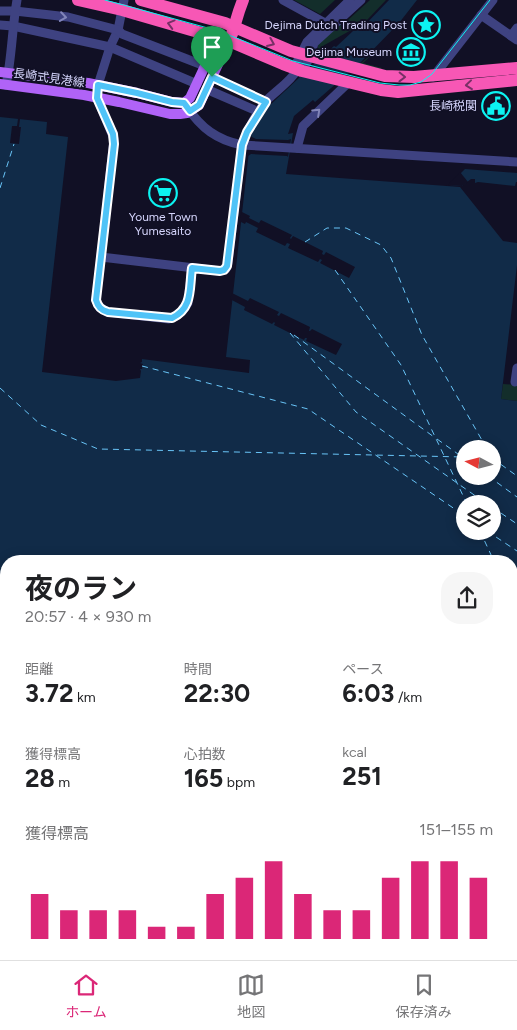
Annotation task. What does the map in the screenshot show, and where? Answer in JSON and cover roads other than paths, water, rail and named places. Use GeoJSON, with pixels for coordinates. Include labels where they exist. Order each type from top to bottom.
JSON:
{"type":"FeatureCollection","features":[{"type":"Feature","properties":{"kind":"highway"},"geometry":{"type":"LineString","coordinates":[[78,0],[123,5],[224,40],[300,70],[381,90],[398,92],[517,80]]}},
{"type":"Feature","properties":{"kind":"highway"},"geometry":{"type":"LineString","coordinates":[[141,0],[156,2],[229,25],[291,51],[385,76],[434,76],[517,68]]}},
{"type":"Feature","properties":{"kind":"highway"},"geometry":{"type":"LineString","coordinates":[[224,40],[235,0]]}},
{"type":"Feature","properties":{"kind":"highway"},"geometry":{"type":"LineString","coordinates":[[229,25],[244,0]]}},
{"type":"Feature","properties":{"kind":"main road"},"geometry":{"type":"LineString","coordinates":[[224,40],[212,77],[199,105],[187,107],[205,66],[224,40]]}},
{"type":"Feature","properties":{"kind":"main road","name":"長崎式見港線"},"geometry":{"type":"LineString","coordinates":[[3,84],[65,92],[170,114],[180,114],[187,107],[137,93],[98,85],[4,72]]}},
{"type":"Feature","properties":{"kind":"street"},"geometry":{"type":"LineString","coordinates":[[3,84],[17,0]]}},
{"type":"Feature","properties":{"kind":"street"},"geometry":{"type":"LineString","coordinates":[[283,0],[325,23]]}},
{"type":"Feature","properties":{"kind":"street"},"geometry":{"type":"LineString","coordinates":[[311,57],[307,42],[350,0]]}},
{"type":"Feature","properties":{"kind":"street"},"geometry":{"type":"LineString","coordinates":[[101,257],[224,270],[227,266],[247,132],[266,102],[311,57],[314,43],[361,0]]}},
{"type":"Feature","properties":{"kind":"street"},"geometry":{"type":"LineString","coordinates":[[417,90],[434,76],[491,1]]}},
{"type":"Feature","properties":{"kind":"street"},"geometry":{"type":"LineString","coordinates":[[123,5],[118,30],[110,47],[98,85],[97,98],[114,138],[97,304],[103,310],[126,314],[169,319],[175,317],[188,303],[192,268]]}},
{"type":"Feature","properties":{"kind":"street"},"geometry":{"type":"LineString","coordinates":[[0,11],[68,17],[118,30],[122,34],[205,66]]}},
{"type":"Feature","properties":{"kind":"street"},"geometry":{"type":"LineString","coordinates":[[481,15],[514,38],[517,28]]}},
{"type":"Feature","properties":{"kind":"street"},"geometry":{"type":"LineString","coordinates":[[0,25],[13,26],[110,47],[196,84]]}},
{"type":"Feature","properties":{"kind":"street"},"geometry":{"type":"LineString","coordinates":[[212,77],[266,102]]}},
{"type":"Feature","properties":{"kind":"street"},"geometry":{"type":"LineString","coordinates":[[294,148],[303,126],[349,82]]}},
{"type":"Feature","properties":{"kind":"street"},"geometry":{"type":"LineString","coordinates":[[206,90],[259,112]]}},
{"type":"Feature","properties":{"kind":"street"},"geometry":{"type":"LineString","coordinates":[[187,107],[209,132],[216,137],[228,142],[246,145],[517,162]]}},
{"type":"Feature","properties":{"kind":"street"},"geometry":{"type":"LineString","coordinates":[[516,382],[517,368]]}},
{"type":"Feature","properties":{"kind":"water"},"geometry":{"type":"Polygon","coordinates":[[[389,0],[417,0],[399,23],[361,62],[315,102],[313,100],[294,116],[288,134],[293,133],[286,174],[460,187],[503,241],[517,243],[517,265],[501,399],[517,401],[517,555],[0,555],[0,117],[47,122],[46,134],[68,137],[42,372],[116,381],[140,378],[140,369],[142,369],[143,364],[140,363],[142,359],[249,373],[250,360],[226,357],[251,133],[269,106],[334,46],[336,47],[353,31],[363,27],[389,0]]]}},
{"type":"Feature","properties":{"kind":"water"},"geometry":{"type":"Polygon","coordinates":[[[465,169],[517,173],[517,182],[515,186],[475,183],[475,179],[471,179],[462,186],[449,185],[465,169]]]}},
{"type":"Feature","properties":{"kind":"tram line"},"geometry":{"type":"LineString","coordinates":[[105,0],[219,31],[293,61],[380,83],[399,85],[421,82],[432,74],[490,0]]}},
{"type":"Feature","properties":{"kind":"place","name":"Dejima Dutch Trading Post"},"geometry":{"type":"Point","coordinates":[426,25]}},
{"type":"Feature","properties":{"kind":"place","name":"Dejima Museum"},"geometry":{"type":"Point","coordinates":[411,52]}},
{"type":"Feature","properties":{"kind":"place","name":"長崎税関"},"geometry":{"type":"Point","coordinates":[496,106]}},
{"type":"Feature","properties":{"kind":"place","name":"Youme Town Yumesaito"},"geometry":{"type":"Point","coordinates":[163,193]}}]}
